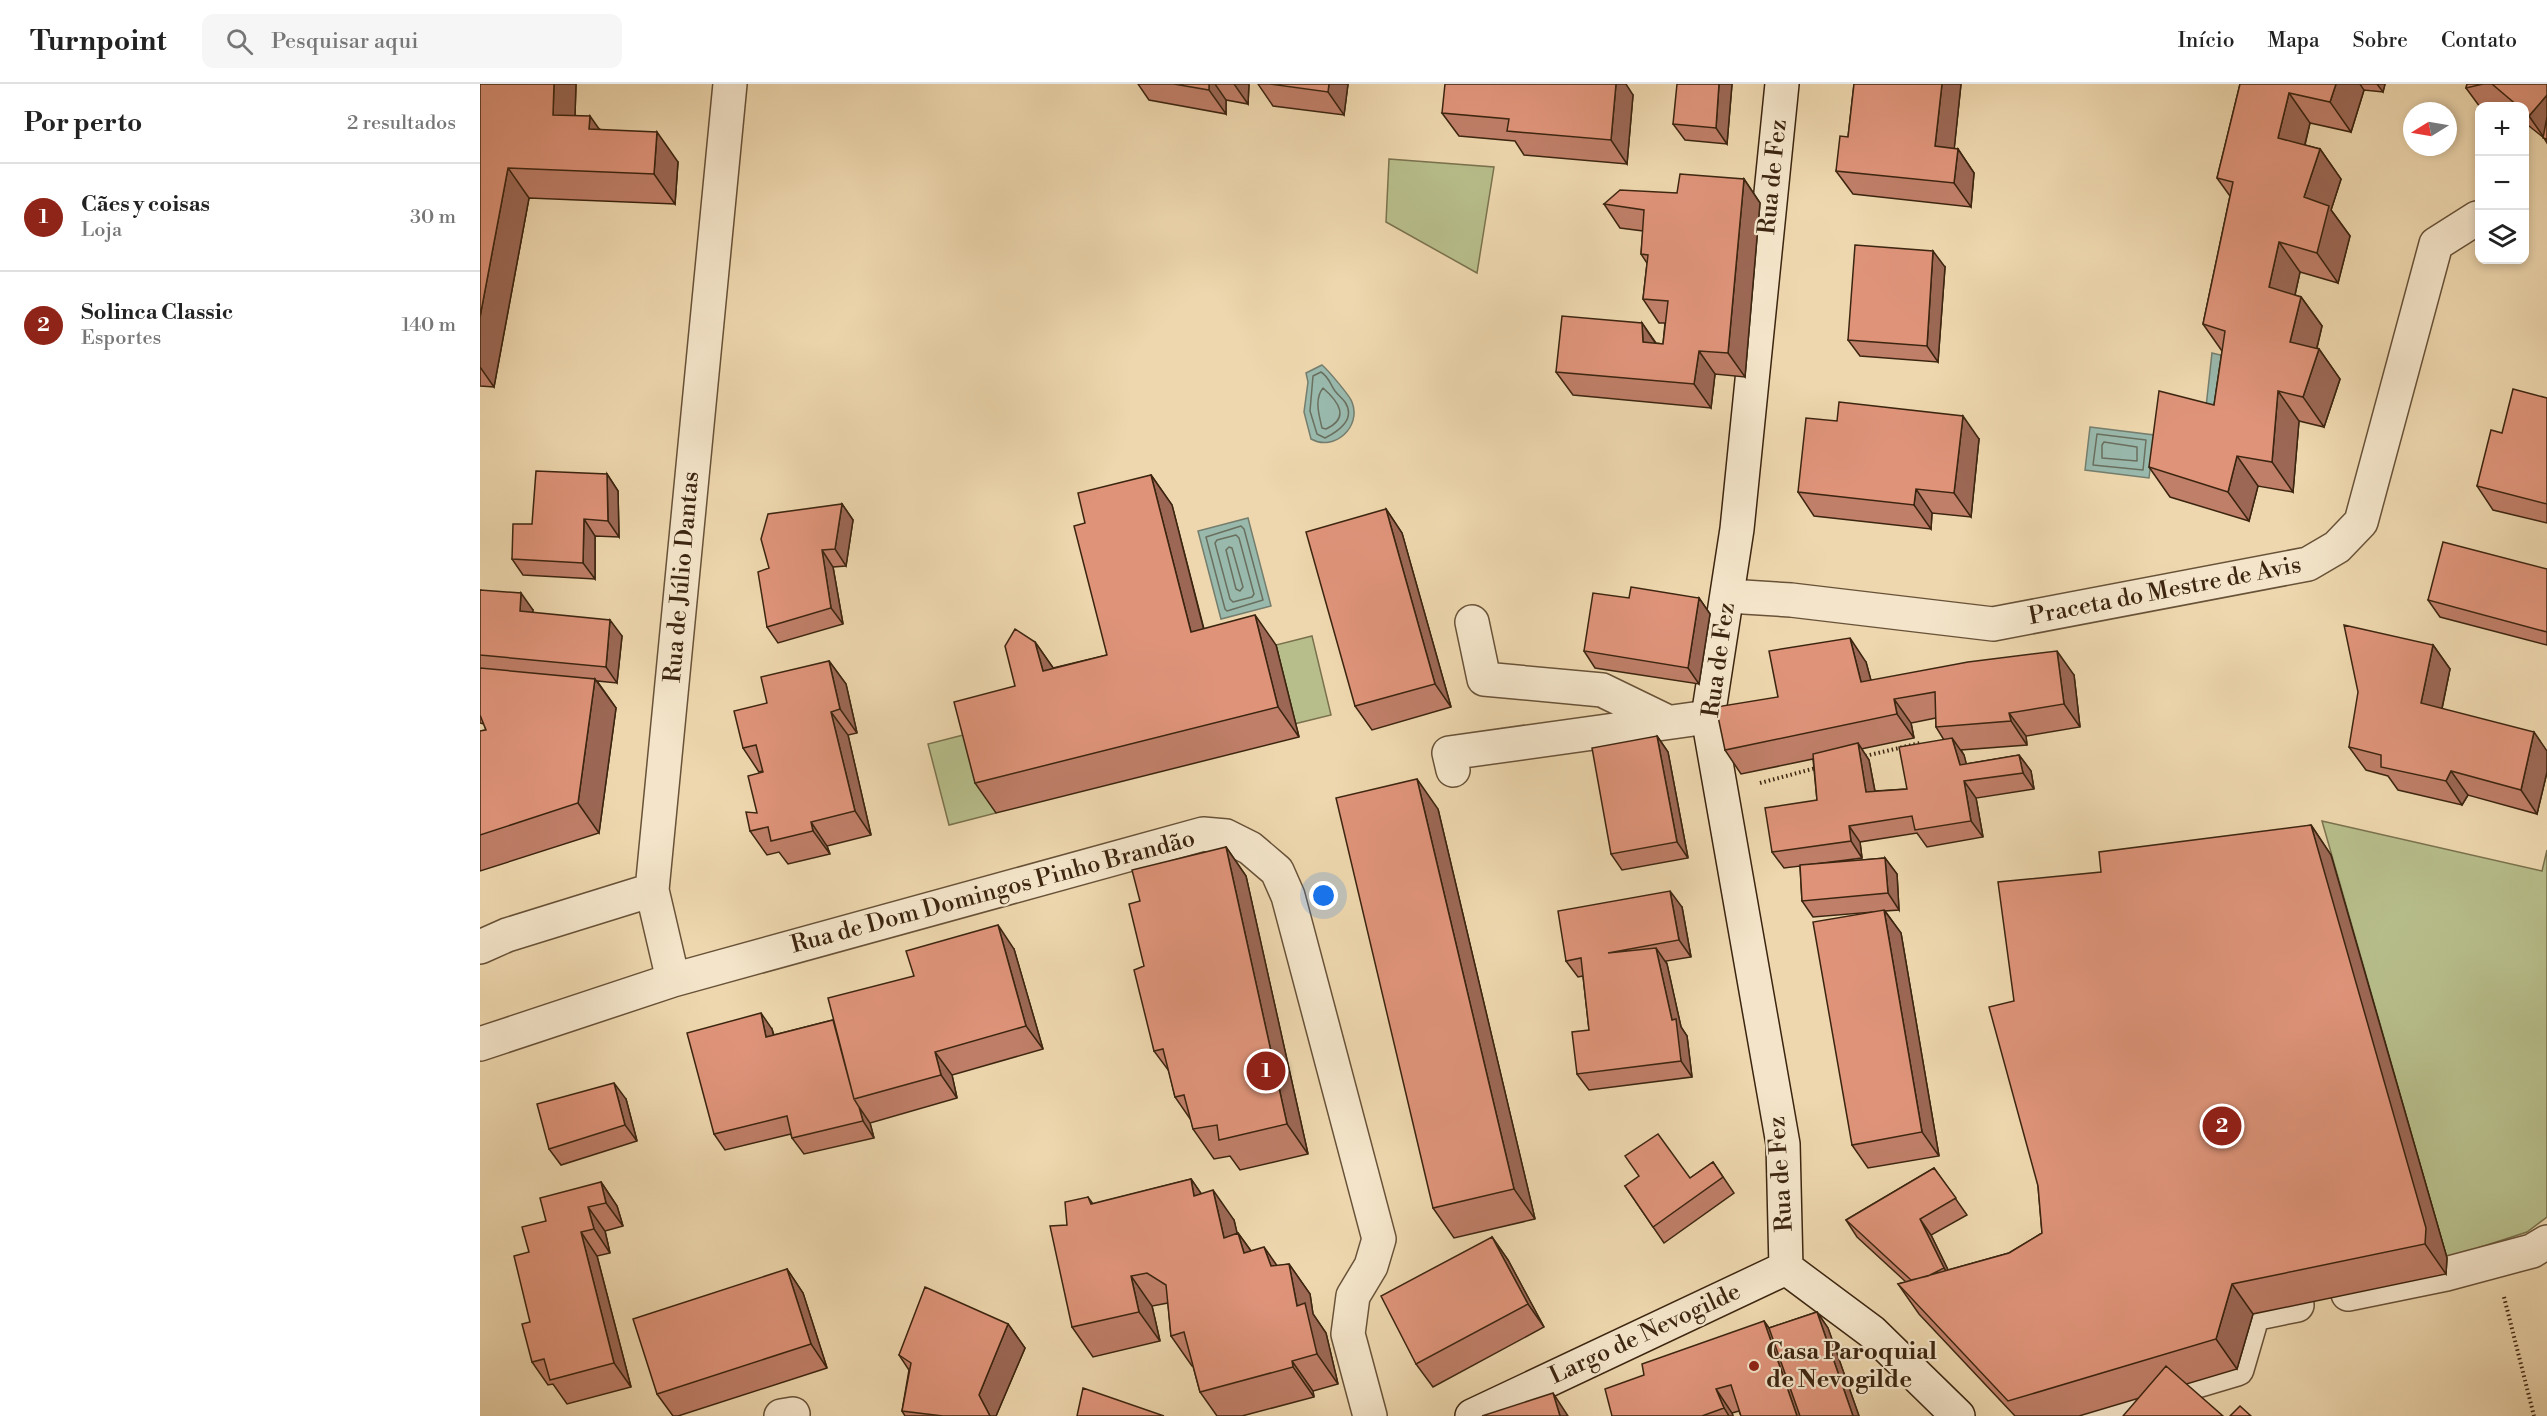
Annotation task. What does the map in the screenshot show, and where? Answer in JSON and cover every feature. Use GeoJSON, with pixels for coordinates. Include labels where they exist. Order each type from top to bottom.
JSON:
{"type":"FeatureCollection","features":[{"type":"Feature","properties":{"kind":"street","name":"Rua de Júlio Dantas"},"geometry":{"type":"LineString","coordinates":[[652,890],[730,84]]}},
{"type":"Feature","properties":{"kind":"street","name":"Rua de Fez"},"geometry":{"type":"LineString","coordinates":[[1782,84],[1737,529],[1708,717],[1784,1144],[1786,1268]]}},
{"type":"Feature","properties":{"kind":"street","name":"Praceta do Mestre de Avis"},"geometry":{"type":"LineString","coordinates":[[1728,596],[1791,600],[1993,624],[2308,564],[2337,547],[2361,522],[2436,244],[2475,220]]}},
{"type":"Feature","properties":{"kind":"street"},"geometry":{"type":"LineString","coordinates":[[1472,622],[1484,679],[1602,690],[1668,722]]}},
{"type":"Feature","properties":{"kind":"street"},"geometry":{"type":"LineString","coordinates":[[1453,770],[1449,753],[1708,717]]}},
{"type":"Feature","properties":{"kind":"street","name":"Rua de Dom Domingos Pinho Brandão"},"geometry":{"type":"LineString","coordinates":[[480,1044],[673,980],[1203,834],[1226,836],[1250,848],[1276,871],[1288,896],[1379,1239],[1371,1266],[1353,1296],[1348,1334],[1370,1416]]}},
{"type":"Feature","properties":{"kind":"street"},"geometry":{"type":"LineString","coordinates":[[480,947],[507,935],[652,890],[673,980]]}},
{"type":"Feature","properties":{"kind":"street"},"geometry":{"type":"LineString","coordinates":[[2079,1416],[2237,1369],[2253,1314],[2446,1274],[2532,1251],[2547,1242]]}},
{"type":"Feature","properties":{"kind":"street"},"geometry":{"type":"LineString","coordinates":[[1786,1268],[1872,1332],[1958,1416]]}},
{"type":"Feature","properties":{"kind":"street","name":"Largo de Nevogilde"},"geometry":{"type":"LineString","coordinates":[[1472,1416],[1786,1268]]}},
{"type":"Feature","properties":{"kind":"path"},"geometry":{"type":"LineString","coordinates":[[1854,759],[1920,743]]}},
{"type":"Feature","properties":{"kind":"path"},"geometry":{"type":"LineString","coordinates":[[1721,792],[1820,767]]}},
{"type":"Feature","properties":{"kind":"path"},"geometry":{"type":"LineString","coordinates":[[2495,1261],[2534,1416]]}},
{"type":"Feature","properties":{"kind":"green space"},"geometry":{"type":"Polygon","coordinates":[[[1389,159],[1494,167],[1477,273],[1386,222],[1389,159]]]}},
{"type":"Feature","properties":{"kind":"green space"},"geometry":{"type":"Polygon","coordinates":[[[1312,636],[1331,715],[1294,724],[1276,645],[1312,636]]]}},
{"type":"Feature","properties":{"kind":"green space"},"geometry":{"type":"Polygon","coordinates":[[[975,732],[996,813],[949,825],[928,744],[975,732]]]}},
{"type":"Feature","properties":{"kind":"green space"},"geometry":{"type":"Polygon","coordinates":[[[2322,821],[2542,871],[2547,850],[2547,1217],[2527,1232],[2447,1258],[2322,821]]]}},
{"type":"Feature","properties":{"kind":"water"},"geometry":{"type":"Polygon","coordinates":[[[2212,353],[2245,361],[2238,414],[2206,407],[2212,353]]]}},
{"type":"Feature","properties":{"kind":"water"},"geometry":{"type":"Polygon","coordinates":[[[1322,365],[1347,394],[1354,411],[1353,420],[1344,435],[1329,442],[1311,439],[1304,412],[1308,382],[1306,373],[1322,365]]]}},
{"type":"Feature","properties":{"kind":"water"},"geometry":{"type":"Polygon","coordinates":[[[2090,427],[2154,435],[2149,478],[2085,470],[2090,427]]]}},
{"type":"Feature","properties":{"kind":"water"},"geometry":{"type":"Polygon","coordinates":[[[1248,518],[1271,606],[1221,619],[1198,531],[1248,518]]]}},
{"type":"Feature","properties":{"kind":"building"},"geometry":{"type":"Polygon","coordinates":[[[480,84],[554,84],[553,115],[590,116],[589,129],[657,132],[654,174],[508,168],[480,317],[480,84]]]}},
{"type":"Feature","properties":{"kind":"building"},"geometry":{"type":"Polygon","coordinates":[[[1174,84],[1209,84],[1209,90],[1174,84]]]}},
{"type":"Feature","properties":{"kind":"building"},"geometry":{"type":"Polygon","coordinates":[[[1270,84],[1329,84],[1328,92],[1270,84]]]}},
{"type":"Feature","properties":{"kind":"building"},"geometry":{"type":"Polygon","coordinates":[[[1445,84],[1616,84],[1611,140],[1507,131],[1509,119],[1442,113],[1445,84]]]}},
{"type":"Feature","properties":{"kind":"building"},"geometry":{"type":"Polygon","coordinates":[[[1677,84],[1719,84],[1716,128],[1673,124],[1677,84]]]}},
{"type":"Feature","properties":{"kind":"building"},"geometry":{"type":"Polygon","coordinates":[[[1854,84],[1942,84],[1935,146],[1958,149],[1954,183],[1836,171],[1840,136],[1848,137],[1854,84]]]}},
{"type":"Feature","properties":{"kind":"building"},"geometry":{"type":"Polygon","coordinates":[[[2240,84],[2336,84],[2330,102],[2289,93],[2278,138],[2320,149],[2304,197],[2329,206],[2317,253],[2279,242],[2269,287],[2301,297],[2290,342],[2319,349],[2303,397],[2278,391],[2272,462],[2237,456],[2228,492],[2149,467],[2159,391],[2214,405],[2225,331],[2203,324],[2233,182],[2217,178],[2240,84]]]}},
{"type":"Feature","properties":{"kind":"building"},"geometry":{"type":"Polygon","coordinates":[[[2467,84],[2483,84],[2466,88],[2467,84]]]}},
{"type":"Feature","properties":{"kind":"building"},"geometry":{"type":"Polygon","coordinates":[[[2492,84],[2547,84],[2547,95],[2529,116],[2529,102],[2513,102],[2492,84]]]}},
{"type":"Feature","properties":{"kind":"building"},"geometry":{"type":"Polygon","coordinates":[[[2547,117],[2547,139],[2543,138],[2547,117]]]}},
{"type":"Feature","properties":{"kind":"building"},"geometry":{"type":"Polygon","coordinates":[[[1680,174],[1744,179],[1728,353],[1699,351],[1694,384],[1556,372],[1562,316],[1642,323],[1643,342],[1663,344],[1668,301],[1643,299],[1648,255],[1641,254],[1644,210],[1604,204],[1620,190],[1677,193],[1680,174]]]}},
{"type":"Feature","properties":{"kind":"building"},"geometry":{"type":"Polygon","coordinates":[[[1855,245],[1933,251],[1927,346],[1848,340],[1855,245]]]}},
{"type":"Feature","properties":{"kind":"building"},"geometry":{"type":"Polygon","coordinates":[[[2513,389],[2547,398],[2547,504],[2477,486],[2491,430],[2502,433],[2513,389]]]}},
{"type":"Feature","properties":{"kind":"building"},"geometry":{"type":"Polygon","coordinates":[[[1839,402],[1963,416],[1954,493],[1916,489],[1914,505],[1798,492],[1806,418],[1837,421],[1839,402]]]}},
{"type":"Feature","properties":{"kind":"building"},"geometry":{"type":"Polygon","coordinates":[[[536,471],[607,474],[608,521],[584,519],[583,563],[512,559],[513,524],[532,524],[536,471]]]}},
{"type":"Feature","properties":{"kind":"building"},"geometry":{"type":"Polygon","coordinates":[[[1151,475],[1191,632],[1255,615],[1278,707],[975,783],[954,702],[1015,686],[1005,646],[1015,629],[1035,642],[1043,671],[1107,655],[1074,526],[1085,523],[1078,493],[1151,475]]]}},
{"type":"Feature","properties":{"kind":"building"},"geometry":{"type":"Polygon","coordinates":[[[842,504],[835,549],[822,550],[831,608],[767,627],[758,572],[769,568],[761,539],[768,514],[842,504]]]}},
{"type":"Feature","properties":{"kind":"building"},"geometry":{"type":"Polygon","coordinates":[[[1386,509],[1435,684],[1355,706],[1306,532],[1386,509]]]}},
{"type":"Feature","properties":{"kind":"building"},"geometry":{"type":"Polygon","coordinates":[[[2443,542],[2547,569],[2547,632],[2428,600],[2443,542]]]}},
{"type":"Feature","properties":{"kind":"building"},"geometry":{"type":"Polygon","coordinates":[[[1631,587],[1699,598],[1688,668],[1584,651],[1593,593],[1629,598],[1631,587]]]}},
{"type":"Feature","properties":{"kind":"building"},"geometry":{"type":"Polygon","coordinates":[[[480,590],[521,593],[520,611],[610,620],[606,667],[480,655],[480,590]]]}},
{"type":"Feature","properties":{"kind":"building"},"geometry":{"type":"Polygon","coordinates":[[[2344,625],[2433,645],[2421,703],[2534,732],[2521,790],[2451,771],[2446,781],[2381,767],[2381,755],[2349,747],[2358,692],[2344,625]]]}},
{"type":"Feature","properties":{"kind":"building"},"geometry":{"type":"Polygon","coordinates":[[[1850,638],[1861,682],[1968,662],[2057,651],[2064,704],[2009,713],[2011,721],[1936,727],[1935,692],[1894,699],[1897,714],[1725,750],[1716,707],[1778,697],[1769,651],[1850,638]]]}},
{"type":"Feature","properties":{"kind":"building"},"geometry":{"type":"Polygon","coordinates":[[[829,661],[840,709],[831,712],[855,811],[811,822],[813,831],[771,841],[768,827],[750,831],[746,812],[757,813],[748,776],[763,772],[756,745],[743,748],[734,711],[767,703],[761,677],[829,661]]]}},
{"type":"Feature","properties":{"kind":"building"},"geometry":{"type":"Polygon","coordinates":[[[480,668],[595,679],[578,803],[480,835],[480,731],[486,730],[480,715],[480,668]]]}},
{"type":"Feature","properties":{"kind":"building"},"geometry":{"type":"Polygon","coordinates":[[[1657,736],[1677,842],[1611,854],[1592,748],[1657,736]]]}},
{"type":"Feature","properties":{"kind":"building"},"geometry":{"type":"Polygon","coordinates":[[[1952,738],[1960,765],[2019,755],[2023,773],[1964,781],[1971,821],[1915,830],[1912,816],[1849,826],[1851,841],[1772,852],[1765,808],[1817,800],[1813,754],[1858,743],[1866,792],[1907,789],[1899,747],[1952,738]]]}},
{"type":"Feature","properties":{"kind":"building"},"geometry":{"type":"Polygon","coordinates":[[[1417,779],[1514,1189],[1433,1208],[1336,798],[1417,779]]]}},
{"type":"Feature","properties":{"kind":"building"},"geometry":{"type":"Polygon","coordinates":[[[2311,825],[2426,1228],[2425,1244],[2232,1284],[2216,1339],[2008,1401],[1898,1284],[2009,1253],[2042,1233],[2038,1186],[1989,1007],[2014,1001],[1998,882],[2101,872],[2099,852],[2311,825]]]}},
{"type":"Feature","properties":{"kind":"building"},"geometry":{"type":"Polygon","coordinates":[[[1226,847],[1287,1124],[1219,1140],[1217,1125],[1193,1129],[1184,1095],[1175,1097],[1163,1049],[1154,1051],[1134,970],[1144,966],[1129,904],[1140,901],[1132,870],[1226,847]]]}},
{"type":"Feature","properties":{"kind":"building"},"geometry":{"type":"Polygon","coordinates":[[[1885,858],[1888,893],[1802,901],[1800,865],[1885,858]]]}},
{"type":"Feature","properties":{"kind":"building"},"geometry":{"type":"Polygon","coordinates":[[[1670,891],[1679,940],[1608,953],[1656,948],[1672,1020],[1676,1019],[1681,1061],[1577,1074],[1572,1032],[1589,1030],[1581,958],[1566,961],[1558,911],[1670,891]]]}},
{"type":"Feature","properties":{"kind":"building"},"geometry":{"type":"Polygon","coordinates":[[[1884,910],[1922,1132],[1852,1145],[1813,922],[1884,910]]]}},
{"type":"Feature","properties":{"kind":"building"},"geometry":{"type":"Polygon","coordinates":[[[998,925],[1026,1026],[935,1052],[941,1075],[854,1099],[828,998],[914,976],[906,951],[998,925]]]}},
{"type":"Feature","properties":{"kind":"building"},"geometry":{"type":"Polygon","coordinates":[[[761,1013],[766,1037],[833,1020],[854,1099],[863,1121],[792,1138],[787,1116],[714,1134],[687,1033],[761,1013]]]}},
{"type":"Feature","properties":{"kind":"building"},"geometry":{"type":"Polygon","coordinates":[[[614,1083],[625,1125],[549,1149],[537,1104],[614,1083]]]}},
{"type":"Feature","properties":{"kind":"building"},"geometry":{"type":"Polygon","coordinates":[[[1658,1134],[1690,1178],[1713,1162],[1723,1177],[1653,1227],[1625,1186],[1639,1176],[1625,1156],[1658,1134]]]}},
{"type":"Feature","properties":{"kind":"building"},"geometry":{"type":"Polygon","coordinates":[[[1934,1168],[1956,1198],[1920,1219],[1944,1268],[1928,1276],[1911,1280],[1846,1220],[1934,1168]]]}},
{"type":"Feature","properties":{"kind":"building"},"geometry":{"type":"Polygon","coordinates":[[[1191,1179],[1194,1196],[1213,1190],[1224,1238],[1238,1233],[1244,1253],[1264,1247],[1271,1266],[1289,1264],[1297,1306],[1305,1303],[1317,1354],[1292,1361],[1293,1367],[1200,1392],[1184,1332],[1171,1336],[1166,1285],[1147,1273],[1131,1276],[1139,1312],[1072,1327],[1050,1226],[1067,1225],[1065,1202],[1088,1197],[1091,1204],[1191,1179]]]}},
{"type":"Feature","properties":{"kind":"building"},"geometry":{"type":"Polygon","coordinates":[[[601,1182],[606,1203],[588,1207],[594,1229],[581,1232],[614,1363],[550,1380],[544,1359],[532,1362],[522,1324],[530,1322],[514,1256],[529,1252],[522,1227],[546,1221],[540,1198],[601,1182]]]}},
{"type":"Feature","properties":{"kind":"building"},"geometry":{"type":"Polygon","coordinates":[[[1492,1237],[1528,1304],[1416,1364],[1381,1296],[1492,1237]]]}},
{"type":"Feature","properties":{"kind":"building"},"geometry":{"type":"Polygon","coordinates":[[[787,1269],[811,1344],[657,1394],[633,1319],[787,1269]]]}},
{"type":"Feature","properties":{"kind":"building"},"geometry":{"type":"Polygon","coordinates":[[[925,1287],[1008,1324],[979,1395],[990,1416],[943,1416],[902,1411],[911,1363],[899,1355],[925,1287]]]}},
{"type":"Feature","properties":{"kind":"building"},"geometry":{"type":"Polygon","coordinates":[[[1817,1312],[1853,1416],[1800,1416],[1769,1328],[1817,1312]]]}},
{"type":"Feature","properties":{"kind":"building"},"geometry":{"type":"Polygon","coordinates":[[[1764,1321],[1797,1416],[1741,1416],[1731,1385],[1716,1389],[1724,1408],[1702,1416],[1612,1416],[1605,1389],[1644,1375],[1642,1364],[1764,1321]]]}},
{"type":"Feature","properties":{"kind":"building"},"geometry":{"type":"Polygon","coordinates":[[[2166,1366],[2223,1416],[2123,1416],[2166,1366]]]}},
{"type":"Feature","properties":{"kind":"building"},"geometry":{"type":"Polygon","coordinates":[[[1083,1388],[1164,1416],[1077,1416],[1083,1388]]]}},
{"type":"Feature","properties":{"kind":"building"},"geometry":{"type":"Polygon","coordinates":[[[1553,1393],[1560,1416],[1482,1416],[1553,1393]]]}},
{"type":"Feature","properties":{"kind":"building"},"geometry":{"type":"Polygon","coordinates":[[[2240,1406],[2251,1416],[2230,1416],[2240,1406]]]}},
{"type":"Feature","properties":{"kind":"place","name":"Cães y coisas"},"geometry":{"type":"Point","coordinates":[1266,1071]}},
{"type":"Feature","properties":{"kind":"place","name":"Solinca Classic"},"geometry":{"type":"Point","coordinates":[2222,1126]}},
{"type":"Feature","properties":{"kind":"place","name":"Casa Paroquial de Nevogilde"},"geometry":{"type":"Point","coordinates":[1754,1366]}}]}
